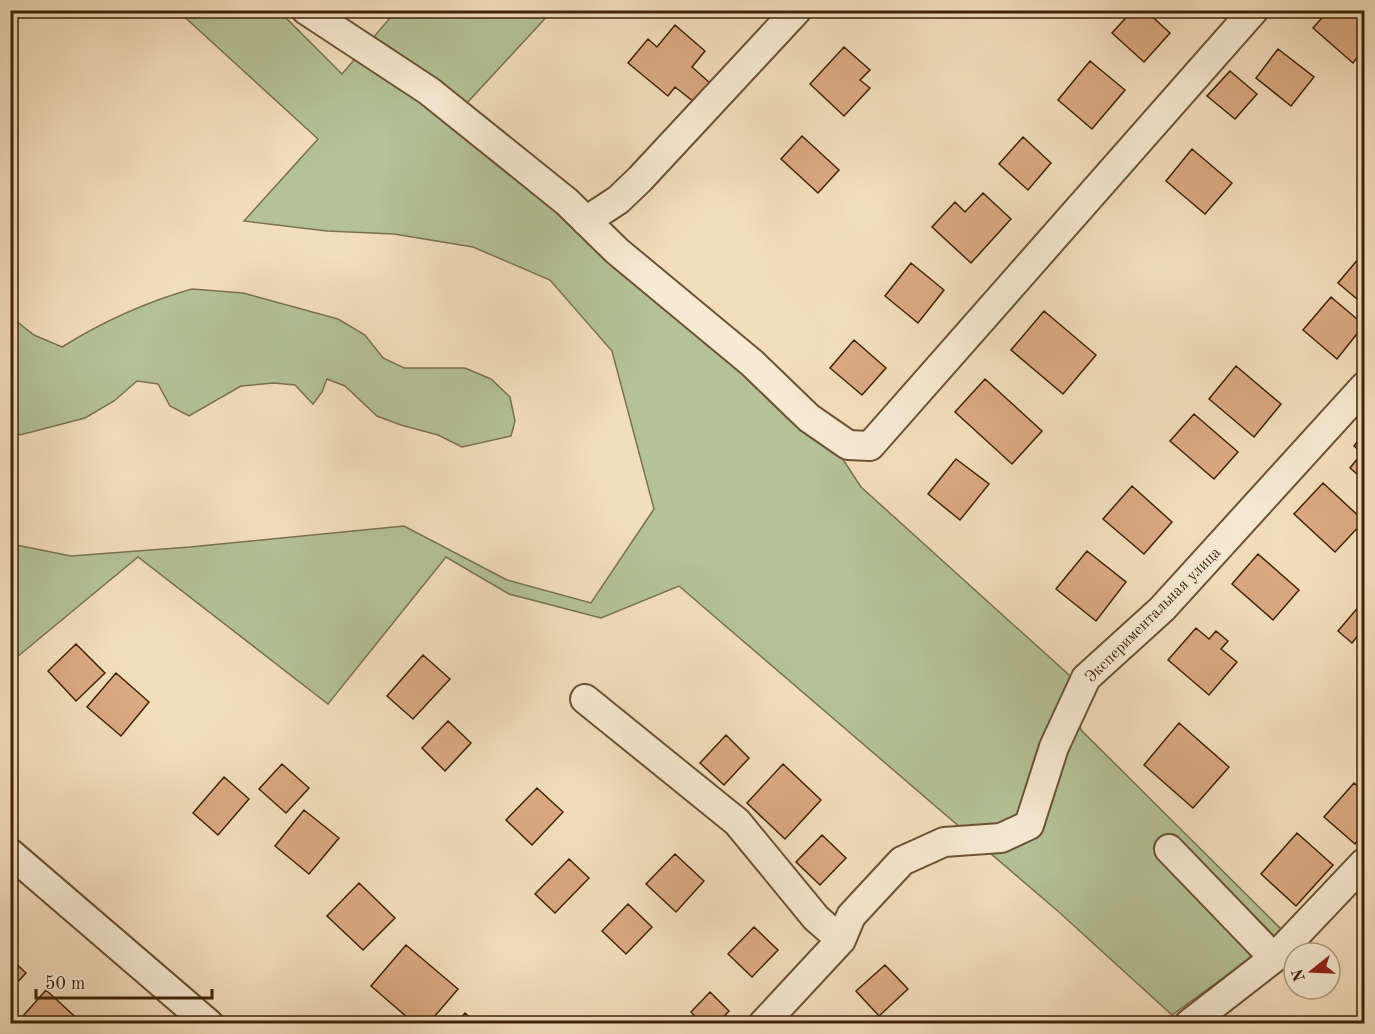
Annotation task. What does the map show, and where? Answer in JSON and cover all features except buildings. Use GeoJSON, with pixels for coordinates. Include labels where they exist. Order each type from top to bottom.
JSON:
{"type":"FeatureCollection","features":[{"type":"Feature","properties":{"kind":"street"},"geometry":{"type":"LineString","coordinates":[[306,10],[429,91],[567,202],[617,251],[752,363],[809,418],[848,445],[870,446],[1254,10]]}},
{"type":"Feature","properties":{"kind":"street"},"geometry":{"type":"LineString","coordinates":[[586,221],[618,200],[640,179],[797,10]]}},
{"type":"Feature","properties":{"kind":"street","name":"Экспериментальная улица"},"geometry":{"type":"LineString","coordinates":[[763,1023],[841,940],[851,916],[902,861],[944,842],[1001,838],[1029,825],[1053,747],[1086,678],[1162,609],[1365,387]]}},
{"type":"Feature","properties":{"kind":"street"},"geometry":{"type":"LineString","coordinates":[[585,699],[737,822],[816,918],[841,940]]}},
{"type":"Feature","properties":{"kind":"street"},"geometry":{"type":"LineString","coordinates":[[1169,849],[1274,958]]}},
{"type":"Feature","properties":{"kind":"street"},"geometry":{"type":"LineString","coordinates":[[10,853],[209,1023]]}},
{"type":"Feature","properties":{"kind":"street"},"geometry":{"type":"LineString","coordinates":[[1190,1023],[1274,958],[1365,863]]}},
{"type":"Feature","properties":{"kind":"green space"},"geometry":{"type":"Polygon","coordinates":[[[178,11],[279,11],[342,74],[396,11],[552,11],[467,103],[831,441],[861,487],[1069,675],[1081,730],[1285,933],[1172,1015],[1060,913],[679,586],[601,618],[509,594],[446,557],[328,704],[138,557],[11,662],[11,544],[71,556],[404,526],[507,580],[591,603],[654,509],[612,351],[550,280],[473,247],[394,234],[327,231],[244,221],[318,139],[178,11]]]}},
{"type":"Feature","properties":{"kind":"green space"},"geometry":{"type":"Polygon","coordinates":[[[192,289],[243,293],[338,319],[365,335],[383,358],[404,368],[465,368],[491,379],[510,397],[515,421],[511,436],[462,447],[438,435],[377,416],[345,386],[327,379],[322,392],[313,404],[295,385],[274,383],[241,386],[189,416],[170,406],[158,384],[137,381],[114,401],[85,418],[20,435],[11,427],[11,317],[34,335],[62,347],[125,314],[192,289]]]}}]}
